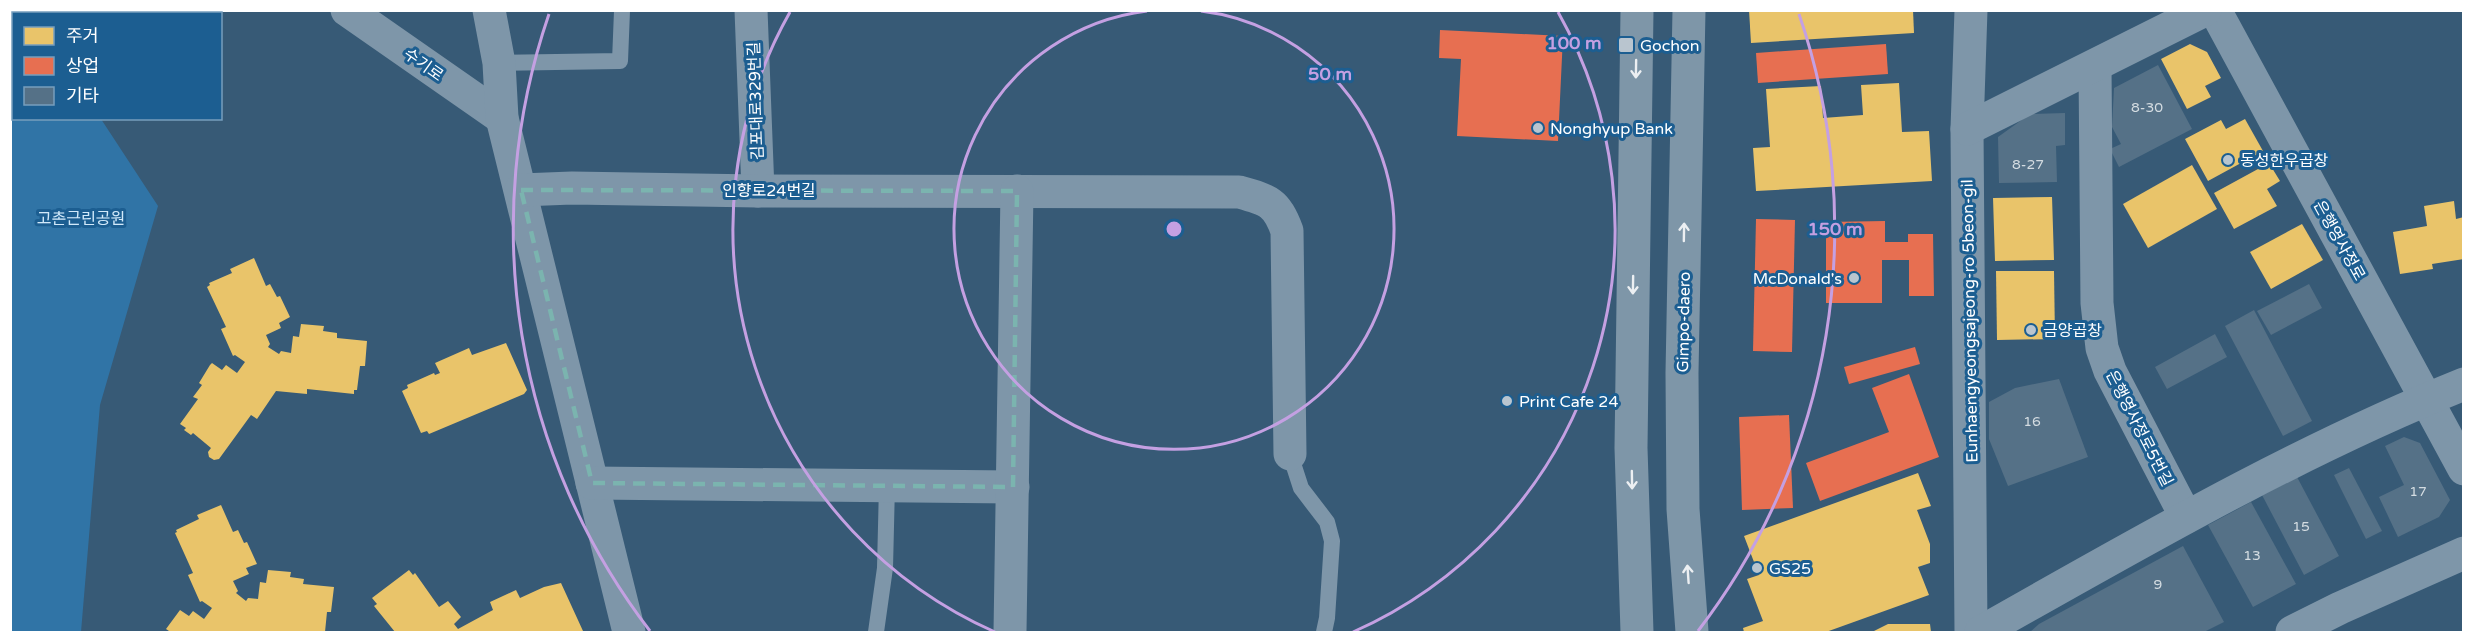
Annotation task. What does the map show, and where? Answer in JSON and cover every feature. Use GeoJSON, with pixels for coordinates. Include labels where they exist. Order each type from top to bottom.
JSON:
{"type":"FeatureCollection","features":[{"type":"Feature","properties":{"kind":"main road"},"geometry":{"type":"LineString","coordinates":[[1637,10],[1631,448],[1637,633]]}},
{"type":"Feature","properties":{"kind":"main road","name":"Gimpo-daero"},"geometry":{"type":"LineString","coordinates":[[1689,10],[1683,509],[1692,633]]}},
{"type":"Feature","properties":{"kind":"street","name":"수기로"},"geometry":{"type":"LineString","coordinates":[[347,10],[502,118]]}},
{"type":"Feature","properties":{"kind":"street"},"geometry":{"type":"LineString","coordinates":[[489,10],[500,63],[502,118],[629,633]]}},
{"type":"Feature","properties":{"kind":"street","name":"김포대로329번길"},"geometry":{"type":"LineString","coordinates":[[751,10],[759,191]]}},
{"type":"Feature","properties":{"kind":"street","name":"Eunhaengyeongsajeong-ro 5beon-gil"},"geometry":{"type":"LineString","coordinates":[[1971,10],[1967,129],[1971,633]]}},
{"type":"Feature","properties":{"kind":"street"},"geometry":{"type":"LineString","coordinates":[[1967,129],[2205,10]]}},
{"type":"Feature","properties":{"kind":"street","name":"은행영사정로"},"geometry":{"type":"LineString","coordinates":[[2215,10],[2463,469]]}},
{"type":"Feature","properties":{"kind":"street","name":"은행영사정로5번길"},"geometry":{"type":"LineString","coordinates":[[2095,67],[2097,303],[2102,348],[2110,371],[2186,517]]}},
{"type":"Feature","properties":{"kind":"street","name":"인향로24번길"},"geometry":{"type":"LineString","coordinates":[[521,190],[572,188],[759,191],[1239,192],[1264,199],[1281,213],[1287,231],[1290,454]]}},
{"type":"Feature","properties":{"kind":"street"},"geometry":{"type":"LineString","coordinates":[[1010,633],[1017,191]]}},
{"type":"Feature","properties":{"kind":"street"},"geometry":{"type":"LineString","coordinates":[[1981,633],[2186,517],[2343,436],[2463,384]]}},
{"type":"Feature","properties":{"kind":"street"},"geometry":{"type":"LineString","coordinates":[[592,483],[1013,487]]}},
{"type":"Feature","properties":{"kind":"street"},"geometry":{"type":"LineString","coordinates":[[2292,633],[2463,553]]}},
{"type":"Feature","properties":{"kind":"lane"},"geometry":{"type":"LineString","coordinates":[[500,63],[620,61],[622,11]]}},
{"type":"Feature","properties":{"kind":"lane"},"geometry":{"type":"LineString","coordinates":[[1290,454],[1301,488],[1327,522],[1332,541],[1324,633]]}},
{"type":"Feature","properties":{"kind":"lane"},"geometry":{"type":"LineString","coordinates":[[876,633],[885,568],[887,485]]}},
{"type":"Feature","properties":{"kind":"highlighted area"},"geometry":{"type":"Polygon","coordinates":[[[521,190],[1017,191],[1013,487],[592,483],[521,190]]]}},
{"type":"Feature","properties":{"kind":"green space","name":"고촌근린공원"},"geometry":{"type":"Polygon","coordinates":[[[10,11],[31,11],[12,12],[12,120],[102,120],[158,206],[100,405],[81,632],[11,632],[10,11]]]}},
{"type":"Feature","properties":{"kind":"building: 주거"},"geometry":{"type":"Polygon","coordinates":[[[1749,10],[1913,10],[1914,33],[1751,43],[1749,10]]]}},
{"type":"Feature","properties":{"kind":"building: 주거"},"geometry":{"type":"Polygon","coordinates":[[[2190,44],[2207,52],[2221,78],[2205,86],[2211,97],[2187,109],[2161,59],[2190,44]]]}},
{"type":"Feature","properties":{"kind":"building: 주거"},"geometry":{"type":"Polygon","coordinates":[[[1899,83],[1902,132],[1929,131],[1932,181],[1756,191],[1753,148],[1770,147],[1766,89],[1821,86],[1823,118],[1863,115],[1861,85],[1899,83]]]}},
{"type":"Feature","properties":{"kind":"building: 주거"},"geometry":{"type":"Polygon","coordinates":[[[2245,119],[2263,151],[2208,181],[2185,139],[2221,120],[2226,129],[2245,119]]]}},
{"type":"Feature","properties":{"kind":"building: 주거"},"geometry":{"type":"Polygon","coordinates":[[[2269,163],[2280,181],[2267,189],[2277,206],[2234,229],[2214,193],[2269,163]]]}},
{"type":"Feature","properties":{"kind":"building: 주거"},"geometry":{"type":"Polygon","coordinates":[[[2192,165],[2217,209],[2148,248],[2123,204],[2192,165]]]}},
{"type":"Feature","properties":{"kind":"building: 주거"},"geometry":{"type":"Polygon","coordinates":[[[2052,197],[2054,260],[1995,261],[1993,198],[2052,197]]]}},
{"type":"Feature","properties":{"kind":"building: 주거"},"geometry":{"type":"Polygon","coordinates":[[[2454,201],[2456,219],[2464,217],[2464,259],[2432,264],[2433,269],[2400,274],[2393,232],[2427,226],[2424,206],[2454,201]]]}},
{"type":"Feature","properties":{"kind":"building: 주거"},"geometry":{"type":"Polygon","coordinates":[[[2302,224],[2323,260],[2271,289],[2250,252],[2302,224]]]}},
{"type":"Feature","properties":{"kind":"building: 주거"},"geometry":{"type":"Polygon","coordinates":[[[254,258],[266,286],[270,284],[277,297],[280,296],[290,317],[279,323],[281,328],[266,335],[270,344],[268,347],[279,354],[281,351],[291,353],[293,336],[299,337],[301,324],[324,326],[323,331],[337,333],[337,338],[367,341],[365,366],[360,366],[357,390],[354,390],[354,394],[307,389],[307,394],[276,391],[257,419],[251,415],[219,459],[214,460],[209,457],[208,452],[211,448],[193,433],[191,435],[184,430],[186,428],[180,424],[198,399],[193,397],[202,385],[199,383],[212,363],[222,370],[226,365],[237,373],[245,362],[233,356],[221,329],[226,327],[207,287],[209,283],[232,273],[230,269],[254,258]]]}},
{"type":"Feature","properties":{"kind":"building: 주거"},"geometry":{"type":"Polygon","coordinates":[[[1996,271],[2054,271],[2055,339],[1997,340],[1996,271]]]}},
{"type":"Feature","properties":{"kind":"building: 주거"},"geometry":{"type":"Polygon","coordinates":[[[506,343],[527,390],[524,394],[429,434],[427,431],[421,433],[402,391],[408,388],[407,385],[434,373],[435,375],[440,373],[435,363],[469,348],[472,355],[506,343]]]}},
{"type":"Feature","properties":{"kind":"building: 주거"},"geometry":{"type":"Polygon","coordinates":[[[1918,473],[1931,506],[1917,510],[1930,544],[1930,563],[1918,567],[1929,595],[1826,632],[1744,632],[1743,628],[1763,621],[1747,579],[1759,575],[1744,536],[1918,473]]]}},
{"type":"Feature","properties":{"kind":"building: 주거"},"geometry":{"type":"Polygon","coordinates":[[[221,505],[233,532],[238,530],[244,543],[247,542],[257,564],[246,568],[249,574],[233,581],[238,591],[236,593],[246,601],[248,598],[258,599],[260,582],[266,583],[268,570],[291,572],[290,577],[304,579],[303,584],[334,587],[331,612],[327,612],[325,632],[168,632],[166,629],[180,610],[189,616],[193,611],[204,619],[212,608],[200,602],[188,575],[193,573],[175,533],[176,530],[199,519],[197,515],[221,505]]]}},
{"type":"Feature","properties":{"kind":"building: 주거"},"geometry":{"type":"Polygon","coordinates":[[[409,570],[413,575],[415,573],[439,607],[448,601],[461,617],[454,624],[458,629],[493,610],[490,602],[516,590],[520,598],[544,587],[561,583],[583,631],[395,632],[374,606],[377,604],[372,598],[409,570]]]}},
{"type":"Feature","properties":{"kind":"building: 주거"},"geometry":{"type":"Polygon","coordinates":[[[1888,624],[1930,624],[1931,632],[1872,632],[1888,624]]]}},
{"type":"Feature","properties":{"kind":"building: 상업"},"geometry":{"type":"Polygon","coordinates":[[[1440,30],[1563,36],[1558,141],[1457,136],[1461,59],[1439,58],[1440,30]]]}},
{"type":"Feature","properties":{"kind":"building: 상업"},"geometry":{"type":"Polygon","coordinates":[[[1886,44],[1888,74],[1758,83],[1756,53],[1886,44]]]}},
{"type":"Feature","properties":{"kind":"building: 상업"},"geometry":{"type":"Polygon","coordinates":[[[1756,219],[1795,220],[1792,352],[1753,351],[1756,219]]]}},
{"type":"Feature","properties":{"kind":"building: 상업","name":"McDonald's"},"geometry":{"type":"Polygon","coordinates":[[[1885,221],[1885,242],[1908,242],[1908,234],[1933,234],[1934,296],[1909,296],[1909,260],[1882,260],[1882,303],[1826,303],[1826,222],[1885,221]]]}},
{"type":"Feature","properties":{"kind":"building: 상업"},"geometry":{"type":"Polygon","coordinates":[[[1915,347],[1920,364],[1849,384],[1844,367],[1915,347]]]}},
{"type":"Feature","properties":{"kind":"building: 상업"},"geometry":{"type":"Polygon","coordinates":[[[1909,374],[1939,457],[1820,501],[1806,463],[1889,432],[1872,388],[1909,374]]]}},
{"type":"Feature","properties":{"kind":"building: 상업"},"geometry":{"type":"Polygon","coordinates":[[[1789,415],[1793,508],[1742,510],[1739,417],[1789,415]]]}},
{"type":"Feature","properties":{"kind":"building: 기타"},"geometry":{"type":"Polygon","coordinates":[[[2158,65],[2192,129],[2119,167],[2110,149],[2121,144],[2112,127],[2114,88],[2158,65]]]}},
{"type":"Feature","properties":{"kind":"building: 기타"},"geometry":{"type":"Polygon","coordinates":[[[2065,113],[2065,145],[2056,146],[2057,182],[1999,183],[1998,137],[2030,114],[2065,113]]]}},
{"type":"Feature","properties":{"kind":"building: 기타"},"geometry":{"type":"Polygon","coordinates":[[[2309,284],[2322,308],[2271,335],[2257,311],[2309,284]]]}},
{"type":"Feature","properties":{"kind":"building: 기타"},"geometry":{"type":"Polygon","coordinates":[[[2254,310],[2312,421],[2283,436],[2225,326],[2254,310]]]}},
{"type":"Feature","properties":{"kind":"building: 기타"},"geometry":{"type":"Polygon","coordinates":[[[2215,334],[2227,357],[2167,389],[2155,367],[2215,334]]]}},
{"type":"Feature","properties":{"kind":"building: 기타"},"geometry":{"type":"Polygon","coordinates":[[[2059,379],[2088,457],[2008,486],[1989,439],[1989,402],[2015,388],[2059,379]]]}},
{"type":"Feature","properties":{"kind":"building: 기타"},"geometry":{"type":"Polygon","coordinates":[[[2404,437],[2420,443],[2450,500],[2439,517],[2398,537],[2379,497],[2404,485],[2385,446],[2404,437]]]}},
{"type":"Feature","properties":{"kind":"building: 기타"},"geometry":{"type":"Polygon","coordinates":[[[2349,468],[2382,531],[2366,539],[2334,475],[2349,468]]]}},
{"type":"Feature","properties":{"kind":"building: 기타"},"geometry":{"type":"Polygon","coordinates":[[[2297,477],[2339,556],[2304,575],[2262,495],[2297,477]]]}},
{"type":"Feature","properties":{"kind":"building: 기타"},"geometry":{"type":"Polygon","coordinates":[[[2251,502],[2296,584],[2253,607],[2208,525],[2251,502]]]}},
{"type":"Feature","properties":{"kind":"building: 기타"},"geometry":{"type":"Polygon","coordinates":[[[2183,546],[2224,622],[2204,632],[2030,632],[2039,624],[2183,546]]]}},
{"type":"Feature","properties":{"kind":"place","name":"Gochon"},"geometry":{"type":"Point","coordinates":[1626,45]}},
{"type":"Feature","properties":{"kind":"place","name":"Nonghyup Bank"},"geometry":{"type":"Point","coordinates":[1538,128]}},
{"type":"Feature","properties":{"kind":"place","name":"동성한우곱창"},"geometry":{"type":"Point","coordinates":[2228,160]}},
{"type":"Feature","properties":{"kind":"place","name":"McDonald's"},"geometry":{"type":"Point","coordinates":[1854,278]}},
{"type":"Feature","properties":{"kind":"place","name":"금양곱창"},"geometry":{"type":"Point","coordinates":[2031,330]}},
{"type":"Feature","properties":{"kind":"place","name":"Print Cafe 24"},"geometry":{"type":"Point","coordinates":[1507,401]}},
{"type":"Feature","properties":{"kind":"place","name":"GS25"},"geometry":{"type":"Point","coordinates":[1757,568]}}]}
